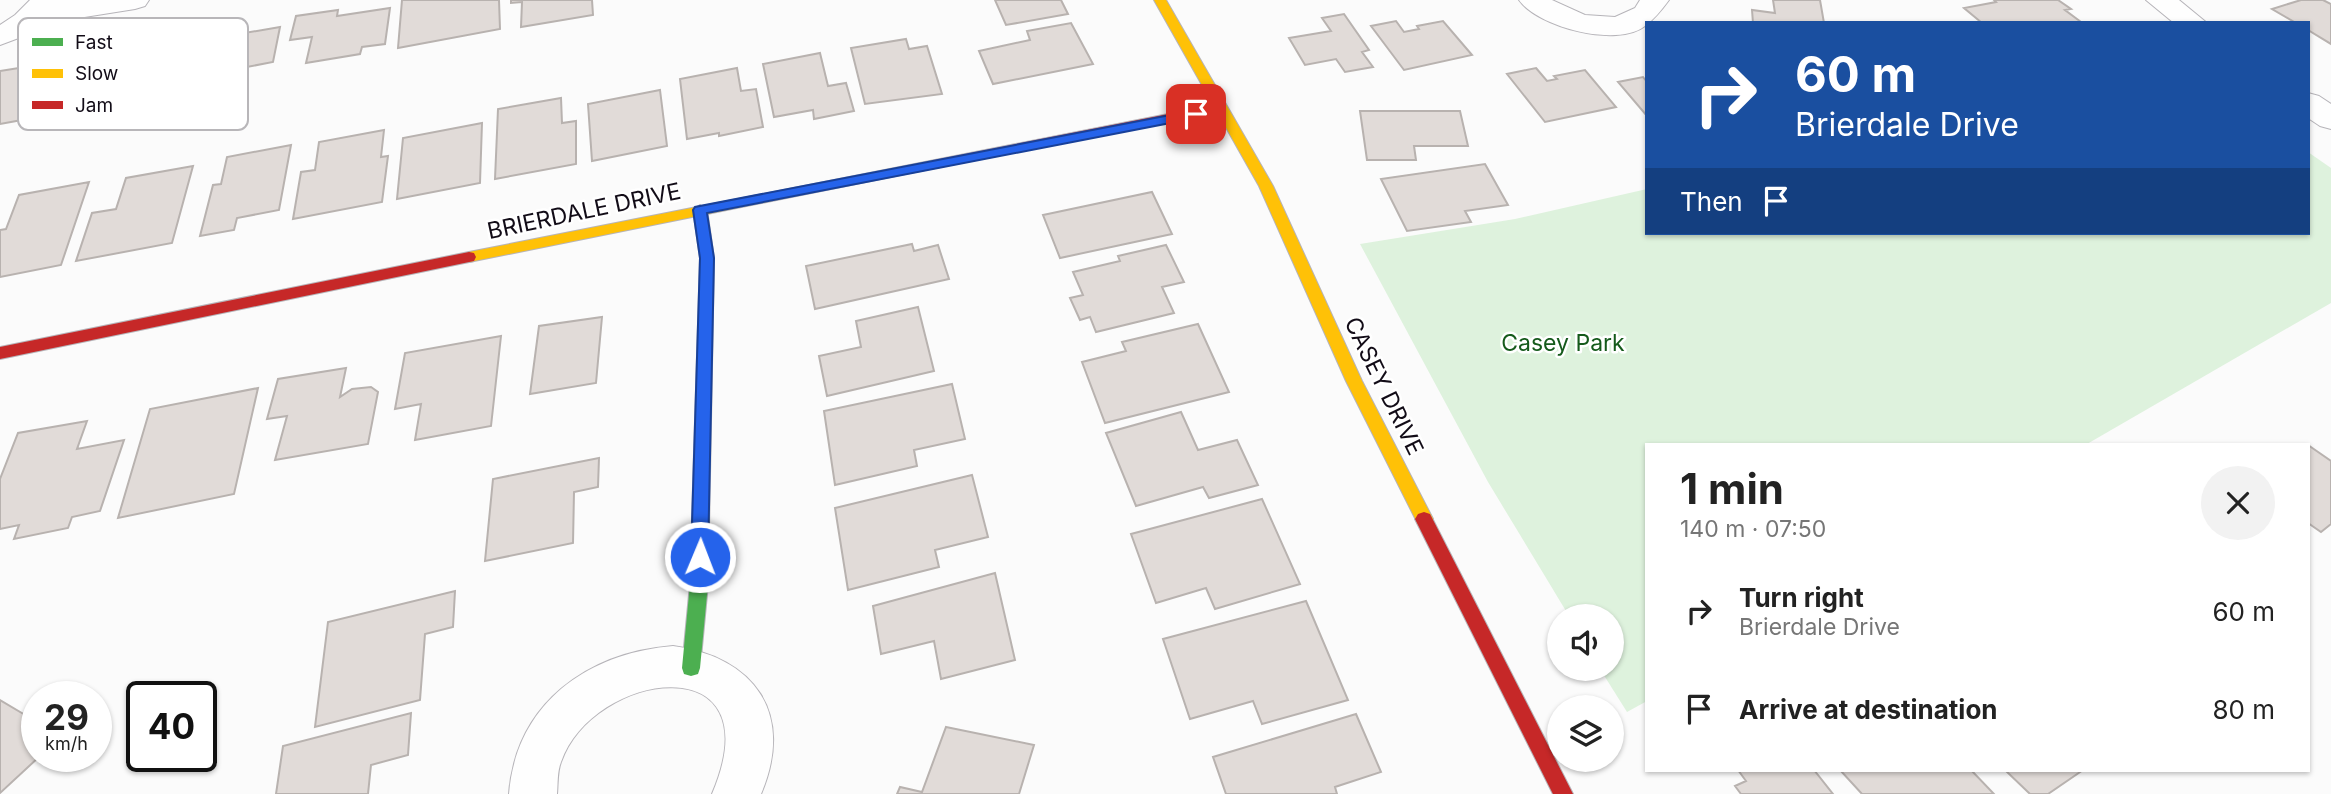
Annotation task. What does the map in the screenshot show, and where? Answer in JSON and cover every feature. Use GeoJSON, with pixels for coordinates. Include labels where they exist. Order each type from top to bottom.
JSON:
{"type":"FeatureCollection","features":[{"type":"Feature","properties":{"kind":"street"},"geometry":{"type":"LineString","coordinates":[[29,18],[41,5],[72,10],[135,0]]}},
{"type":"Feature","properties":{"kind":"street","name":"CASEY DRIVE"},"geometry":{"type":"LineString","coordinates":[[1160,0],[1219,108],[1266,186],[1354,381],[1563,794]]}},
{"type":"Feature","properties":{"kind":"street"},"geometry":{"type":"LineString","coordinates":[[1533,0],[1549,12],[1569,21],[1592,25],[1615,25],[1635,20],[1650,12],[1656,0]]}},
{"type":"Feature","properties":{"kind":"street"},"geometry":{"type":"LineString","coordinates":[[2160,0],[2190,21]]}},
{"type":"Feature","properties":{"kind":"street"},"geometry":{"type":"LineString","coordinates":[[0,36],[18,26]]}},
{"type":"Feature","properties":{"kind":"street"},"geometry":{"type":"LineString","coordinates":[[2310,104],[2331,119]]}},
{"type":"Feature","properties":{"kind":"street","name":"BRIERDALE DRIVE"},"geometry":{"type":"LineString","coordinates":[[0,353],[700,210],[1219,108]]}},
{"type":"Feature","properties":{"kind":"street"},"geometry":{"type":"LineString","coordinates":[[691,668],[699,584],[707,258],[700,210]]}},
{"type":"Feature","properties":{"kind":"street"},"geometry":{"type":"LineString","coordinates":[[533,794],[536,765],[552,730],[567,712],[598,687],[620,676],[656,667],[691,668],[722,680],[742,703],[752,733],[745,778],[736,794]]}},
{"type":"Feature","properties":{"kind":"green space","name":"Casey Park"},"geometry":{"type":"Polygon","coordinates":[[[2310,153],[2331,168],[2331,303],[2089,443],[1645,443],[1645,702],[1627,712],[1624,707],[1624,695],[1616,695],[1608,681],[1624,681],[1624,604],[1562,604],[1488,482],[1360,244],[1515,219],[1645,189],[1645,235],[2310,235],[2310,153]]]}},
{"type":"Feature","properties":{"kind":"building"},"geometry":{"type":"Polygon","coordinates":[[[402,0],[499,0],[500,29],[398,48],[402,0]]]}},
{"type":"Feature","properties":{"kind":"building"},"geometry":{"type":"Polygon","coordinates":[[[511,0],[592,0],[593,15],[521,27],[522,2],[511,3],[511,0]]]}},
{"type":"Feature","properties":{"kind":"building"},"geometry":{"type":"Polygon","coordinates":[[[995,0],[1061,0],[1068,14],[1006,25],[995,0]]]}},
{"type":"Feature","properties":{"kind":"building"},"geometry":{"type":"Polygon","coordinates":[[[1773,0],[1820,0],[1824,21],[1753,21],[1752,10],[1775,13],[1773,0]]]}},
{"type":"Feature","properties":{"kind":"building"},"geometry":{"type":"Polygon","coordinates":[[[1994,0],[2058,0],[2071,9],[2065,10],[2080,21],[1980,21],[1964,8],[1996,2],[1994,0]]]}},
{"type":"Feature","properties":{"kind":"building"},"geometry":{"type":"Polygon","coordinates":[[[2301,0],[2323,0],[2331,4],[2331,44],[2310,31],[2310,21],[2293,21],[2272,9],[2301,0]]]}},
{"type":"Feature","properties":{"kind":"building"},"geometry":{"type":"Polygon","coordinates":[[[390,8],[385,44],[362,47],[360,54],[306,63],[312,37],[290,40],[296,16],[338,10],[337,16],[390,8]]]}},
{"type":"Feature","properties":{"kind":"building"},"geometry":{"type":"Polygon","coordinates":[[[1344,14],[1369,50],[1362,52],[1373,67],[1345,72],[1336,59],[1305,65],[1289,38],[1331,31],[1322,18],[1344,14]]]}},
{"type":"Feature","properties":{"kind":"building"},"geometry":{"type":"Polygon","coordinates":[[[1396,21],[1404,32],[1419,29],[1417,26],[1443,21],[1472,55],[1404,70],[1371,26],[1396,21]]]}},
{"type":"Feature","properties":{"kind":"building"},"geometry":{"type":"Polygon","coordinates":[[[1071,23],[1093,64],[993,84],[979,51],[1030,40],[1027,31],[1071,23]]]}},
{"type":"Feature","properties":{"kind":"building"},"geometry":{"type":"Polygon","coordinates":[[[280,27],[273,62],[248,67],[248,32],[280,27]]]}},
{"type":"Feature","properties":{"kind":"building"},"geometry":{"type":"Polygon","coordinates":[[[906,39],[909,49],[927,46],[942,94],[865,104],[851,48],[906,39]]]}},
{"type":"Feature","properties":{"kind":"building"},"geometry":{"type":"Polygon","coordinates":[[[820,53],[828,86],[846,83],[854,111],[814,119],[813,110],[774,117],[763,64],[820,53]]]}},
{"type":"Feature","properties":{"kind":"building"},"geometry":{"type":"Polygon","coordinates":[[[18,68],[18,121],[0,124],[0,71],[18,68]]]}},
{"type":"Feature","properties":{"kind":"building"},"geometry":{"type":"Polygon","coordinates":[[[737,68],[741,91],[756,89],[763,127],[687,139],[680,79],[737,68]]]}},
{"type":"Feature","properties":{"kind":"building"},"geometry":{"type":"Polygon","coordinates":[[[1536,68],[1547,81],[1557,79],[1554,76],[1585,70],[1616,107],[1545,122],[1507,74],[1536,68]]]}},
{"type":"Feature","properties":{"kind":"building"},"geometry":{"type":"Polygon","coordinates":[[[1643,77],[1645,114],[1618,82],[1643,77]]]}},
{"type":"Feature","properties":{"kind":"building"},"geometry":{"type":"Polygon","coordinates":[[[660,90],[667,146],[592,161],[588,104],[660,90]]]}},
{"type":"Feature","properties":{"kind":"building"},"geometry":{"type":"Polygon","coordinates":[[[561,98],[562,123],[576,121],[576,164],[495,179],[498,109],[561,98]]]}},
{"type":"Feature","properties":{"kind":"building"},"geometry":{"type":"Polygon","coordinates":[[[1360,111],[1460,111],[1468,146],[1414,146],[1416,160],[1367,160],[1360,111]]]}},
{"type":"Feature","properties":{"kind":"building"},"geometry":{"type":"Polygon","coordinates":[[[482,123],[480,183],[397,199],[403,138],[482,123]]]}},
{"type":"Feature","properties":{"kind":"building"},"geometry":{"type":"Polygon","coordinates":[[[384,130],[381,157],[388,156],[382,202],[293,219],[301,172],[315,170],[319,142],[384,130]]]}},
{"type":"Feature","properties":{"kind":"building"},"geometry":{"type":"Polygon","coordinates":[[[291,145],[279,210],[237,218],[234,230],[200,236],[213,185],[221,184],[227,157],[291,145]]]}},
{"type":"Feature","properties":{"kind":"building"},"geometry":{"type":"Polygon","coordinates":[[[1485,164],[1508,205],[1465,211],[1471,222],[1407,231],[1381,179],[1485,164]]]}},
{"type":"Feature","properties":{"kind":"building"},"geometry":{"type":"Polygon","coordinates":[[[193,166],[172,243],[76,261],[92,213],[116,209],[126,178],[193,166]]]}},
{"type":"Feature","properties":{"kind":"building"},"geometry":{"type":"Polygon","coordinates":[[[89,182],[61,265],[0,277],[0,230],[6,229],[19,195],[89,182]]]}},
{"type":"Feature","properties":{"kind":"building"},"geometry":{"type":"Polygon","coordinates":[[[1152,192],[1172,234],[1060,258],[1043,215],[1152,192]]]}},
{"type":"Feature","properties":{"kind":"building"},"geometry":{"type":"Polygon","coordinates":[[[912,244],[914,251],[938,245],[949,279],[815,309],[806,266],[912,244]]]}},
{"type":"Feature","properties":{"kind":"building"},"geometry":{"type":"Polygon","coordinates":[[[1166,245],[1184,282],[1162,287],[1174,313],[1096,332],[1090,317],[1080,320],[1070,298],[1083,295],[1073,272],[1120,261],[1118,256],[1166,245]]]}},
{"type":"Feature","properties":{"kind":"building"},"geometry":{"type":"Polygon","coordinates":[[[918,307],[934,371],[827,396],[819,356],[861,347],[856,321],[918,307]]]}},
{"type":"Feature","properties":{"kind":"building"},"geometry":{"type":"Polygon","coordinates":[[[602,317],[596,383],[530,394],[539,326],[602,317]]]}},
{"type":"Feature","properties":{"kind":"building"},"geometry":{"type":"Polygon","coordinates":[[[1198,324],[1229,392],[1105,423],[1082,362],[1126,351],[1122,342],[1198,324]]]}},
{"type":"Feature","properties":{"kind":"building"},"geometry":{"type":"Polygon","coordinates":[[[501,336],[491,426],[415,440],[421,404],[395,409],[405,353],[501,336]]]}},
{"type":"Feature","properties":{"kind":"building"},"geometry":{"type":"Polygon","coordinates":[[[346,368],[340,397],[352,389],[371,387],[378,392],[368,444],[275,460],[287,416],[267,419],[278,379],[346,368]]]}},
{"type":"Feature","properties":{"kind":"building"},"geometry":{"type":"Polygon","coordinates":[[[952,384],[965,439],[914,450],[917,466],[835,485],[824,411],[952,384]]]}},
{"type":"Feature","properties":{"kind":"building"},"geometry":{"type":"Polygon","coordinates":[[[258,388],[234,494],[118,518],[150,409],[258,388]]]}},
{"type":"Feature","properties":{"kind":"building"},"geometry":{"type":"Polygon","coordinates":[[[1181,412],[1198,450],[1237,440],[1258,485],[1209,498],[1203,487],[1136,506],[1106,433],[1181,412]]]}},
{"type":"Feature","properties":{"kind":"building"},"geometry":{"type":"Polygon","coordinates":[[[87,421],[77,449],[124,440],[100,511],[72,517],[68,528],[14,539],[19,525],[0,529],[0,479],[18,433],[87,421]]]}},
{"type":"Feature","properties":{"kind":"building"},"geometry":{"type":"Polygon","coordinates":[[[2310,446],[2331,461],[2331,524],[2321,532],[2310,524],[2310,446]]]}},
{"type":"Feature","properties":{"kind":"building"},"geometry":{"type":"Polygon","coordinates":[[[599,458],[598,487],[574,492],[573,543],[485,561],[493,479],[599,458]]]}},
{"type":"Feature","properties":{"kind":"building"},"geometry":{"type":"Polygon","coordinates":[[[972,475],[988,537],[935,550],[939,567],[848,590],[835,508],[972,475]]]}},
{"type":"Feature","properties":{"kind":"building"},"geometry":{"type":"Polygon","coordinates":[[[1262,499],[1300,584],[1215,609],[1206,588],[1156,603],[1131,534],[1262,499]]]}},
{"type":"Feature","properties":{"kind":"building"},"geometry":{"type":"Polygon","coordinates":[[[995,573],[1015,660],[941,679],[934,641],[881,654],[873,606],[995,573]]]}},
{"type":"Feature","properties":{"kind":"building"},"geometry":{"type":"Polygon","coordinates":[[[455,591],[453,627],[425,634],[420,700],[315,727],[328,622],[455,591]]]}},
{"type":"Feature","properties":{"kind":"building"},"geometry":{"type":"Polygon","coordinates":[[[1306,601],[1348,700],[1262,724],[1253,701],[1190,719],[1163,639],[1306,601]]]}},
{"type":"Feature","properties":{"kind":"building"},"geometry":{"type":"Polygon","coordinates":[[[0,700],[21,712],[23,772],[0,793],[0,700]]]}},
{"type":"Feature","properties":{"kind":"building"},"geometry":{"type":"Polygon","coordinates":[[[411,713],[408,755],[371,765],[368,794],[276,794],[283,746],[411,713]]]}},
{"type":"Feature","properties":{"kind":"building"},"geometry":{"type":"Polygon","coordinates":[[[1356,714],[1381,772],[1335,787],[1337,794],[1226,794],[1213,757],[1356,714]]]}},
{"type":"Feature","properties":{"kind":"building"},"geometry":{"type":"Polygon","coordinates":[[[946,727],[1034,745],[1019,794],[897,794],[900,787],[922,792],[946,727]]]}},
{"type":"Feature","properties":{"kind":"building"},"geometry":{"type":"Polygon","coordinates":[[[1739,772],[1816,772],[1833,794],[1741,794],[1735,786],[1746,781],[1739,772]]]}},
{"type":"Feature","properties":{"kind":"building"},"geometry":{"type":"Polygon","coordinates":[[[1842,772],[1973,772],[1994,794],[1862,794],[1842,772]]]}},
{"type":"Feature","properties":{"kind":"building"},"geometry":{"type":"Polygon","coordinates":[[[2007,772],[2080,772],[2048,794],[2030,794],[2007,772]]]}},
{"type":"Feature","properties":{"kind":"traffic: fast"},"geometry":{"type":"LineString","coordinates":[[691,668],[699,584],[707,258],[700,210]]}},
{"type":"Feature","properties":{"kind":"traffic: slow"},"geometry":{"type":"LineString","coordinates":[[1160,0],[1266,186],[1354,381],[1424,519]]}},
{"type":"Feature","properties":{"kind":"traffic: slow"},"geometry":{"type":"LineString","coordinates":[[469,257],[935,164]]}},
{"type":"Feature","properties":{"kind":"traffic: jam"},"geometry":{"type":"LineString","coordinates":[[935,164],[1219,108]]}},
{"type":"Feature","properties":{"kind":"traffic: jam"},"geometry":{"type":"LineString","coordinates":[[0,353],[469,257]]}},
{"type":"Feature","properties":{"kind":"traffic: jam"},"geometry":{"type":"LineString","coordinates":[[1424,519],[1563,794]]}},
{"type":"Feature","properties":{"kind":"route"},"geometry":{"type":"LineString","coordinates":[[700,557],[707,258],[700,210],[1196,114]]}}]}
